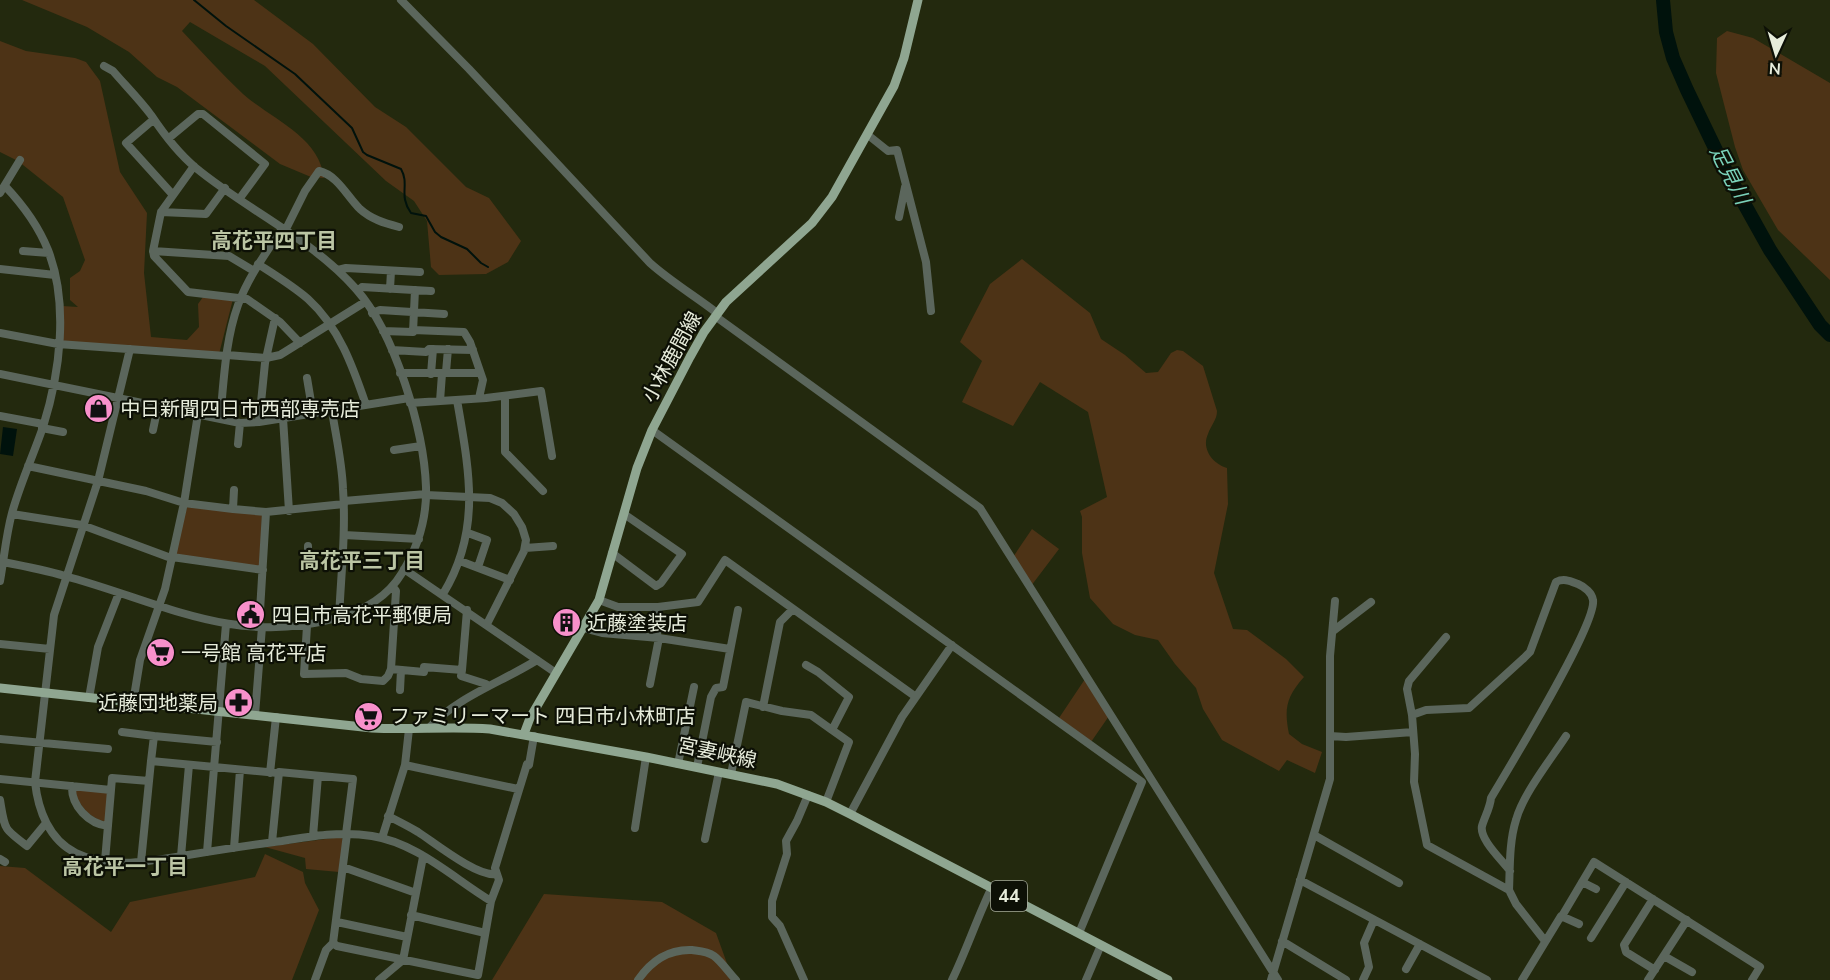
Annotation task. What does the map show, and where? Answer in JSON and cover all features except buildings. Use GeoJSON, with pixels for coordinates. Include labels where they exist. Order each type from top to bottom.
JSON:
{"type":"FeatureCollection","features":[{"type":"Feature","properties":{"kind":"main road","name":"小林鹿間線"},"geometry":{"type":"LineString","coordinates":[[524,734],[530,718],[599,600],[637,468],[652,430],[690,357],[716,314],[733,295],[818,216],[832,198],[900,72],[918,0]]}},
{"type":"Feature","properties":{"kind":"main road","name":"宮妻峡線"},"geometry":{"type":"LineString","coordinates":[[0,688],[372,728],[465,727],[524,734],[777,784],[826,802],[850,814],[1168,980]]}},
{"type":"Feature","properties":{"kind":"street"},"geometry":{"type":"LineString","coordinates":[[400,0],[469,69],[665,277],[684,287],[716,314],[980,508],[1278,980]]}},
{"type":"Feature","properties":{"kind":"street"},"geometry":{"type":"LineString","coordinates":[[3,562],[66,576],[186,616],[226,624],[260,627],[307,626],[339,618],[366,606],[393,587],[405,569],[419,539],[424,517],[426,494],[421,446],[409,400],[392,350],[358,291],[338,270],[194,166],[113,71],[104,66]]}},
{"type":"Feature","properties":{"kind":"street"},"geometry":{"type":"LineString","coordinates":[[169,138],[198,114],[204,114],[265,164],[240,198]]}},
{"type":"Feature","properties":{"kind":"street"},"geometry":{"type":"LineString","coordinates":[[153,120],[126,143],[173,195]]}},
{"type":"Feature","properties":{"kind":"street"},"geometry":{"type":"LineString","coordinates":[[868,135],[888,151],[897,150],[926,262],[931,311]]}},
{"type":"Feature","properties":{"kind":"street"},"geometry":{"type":"LineString","coordinates":[[0,193],[20,160]]}},
{"type":"Feature","properties":{"kind":"street"},"geometry":{"type":"LineString","coordinates":[[194,166],[161,212],[154,256],[188,292],[247,299],[275,318],[300,344]]}},
{"type":"Feature","properties":{"kind":"street"},"geometry":{"type":"LineString","coordinates":[[220,419],[226,356],[241,298],[256,267],[283,230],[319,171],[325,172],[339,184],[367,214],[382,223],[399,227]]}},
{"type":"Feature","properties":{"kind":"street"},"geometry":{"type":"LineString","coordinates":[[899,217],[906,185]]}},
{"type":"Feature","properties":{"kind":"street"},"geometry":{"type":"LineString","coordinates":[[0,581],[12,514],[43,426],[53,385],[58,344],[56,275],[49,253],[34,223],[5,186]]}},
{"type":"Feature","properties":{"kind":"street"},"geometry":{"type":"LineString","coordinates":[[161,212],[206,214],[225,188]]}},
{"type":"Feature","properties":{"kind":"street"},"geometry":{"type":"LineString","coordinates":[[23,251],[49,253]]}},
{"type":"Feature","properties":{"kind":"street"},"geometry":{"type":"LineString","coordinates":[[153,251],[229,256],[256,267],[309,300],[330,325],[348,357],[366,405]]}},
{"type":"Feature","properties":{"kind":"street"},"geometry":{"type":"LineString","coordinates":[[338,270],[346,268],[420,272]]}},
{"type":"Feature","properties":{"kind":"street"},"geometry":{"type":"LineString","coordinates":[[0,269],[56,275]]}},
{"type":"Feature","properties":{"kind":"street"},"geometry":{"type":"LineString","coordinates":[[390,289],[392,271]]}},
{"type":"Feature","properties":{"kind":"street"},"geometry":{"type":"LineString","coordinates":[[358,291],[363,287],[431,291]]}},
{"type":"Feature","properties":{"kind":"street"},"geometry":{"type":"LineString","coordinates":[[413,330],[415,290]]}},
{"type":"Feature","properties":{"kind":"street"},"geometry":{"type":"LineString","coordinates":[[0,333],[58,344],[266,358],[280,355],[300,344],[365,302]]}},
{"type":"Feature","properties":{"kind":"street"},"geometry":{"type":"LineString","coordinates":[[372,313],[381,310],[444,314]]}},
{"type":"Feature","properties":{"kind":"street"},"geometry":{"type":"LineString","coordinates":[[259,422],[266,358],[275,318]]}},
{"type":"Feature","properties":{"kind":"street"},"geometry":{"type":"LineString","coordinates":[[383,331],[464,332],[483,380],[479,398]]}},
{"type":"Feature","properties":{"kind":"street"},"geometry":{"type":"LineString","coordinates":[[430,332],[431,374]]}},
{"type":"Feature","properties":{"kind":"street"},"geometry":{"type":"LineString","coordinates":[[130,349],[98,481],[54,615],[35,782],[39,806],[53,834],[71,851],[85,856],[105,861],[141,862],[313,836],[346,834],[382,838],[407,847],[491,901]]}},
{"type":"Feature","properties":{"kind":"street"},"geometry":{"type":"LineString","coordinates":[[392,350],[426,352],[431,349],[473,350]]}},
{"type":"Feature","properties":{"kind":"street"},"geometry":{"type":"LineString","coordinates":[[440,401],[448,349]]}},
{"type":"Feature","properties":{"kind":"street"},"geometry":{"type":"LineString","coordinates":[[400,373],[480,374]]}},
{"type":"Feature","properties":{"kind":"street"},"geometry":{"type":"LineString","coordinates":[[0,374],[240,423],[409,400],[457,400],[541,391],[552,456]]}},
{"type":"Feature","properties":{"kind":"street"},"geometry":{"type":"LineString","coordinates":[[307,378],[313,414]]}},
{"type":"Feature","properties":{"kind":"street"},"geometry":{"type":"LineString","coordinates":[[505,396],[505,452],[543,491]]}},
{"type":"Feature","properties":{"kind":"street"},"geometry":{"type":"LineString","coordinates":[[443,594],[460,561],[468,533],[470,497],[457,400]]}},
{"type":"Feature","properties":{"kind":"street"},"geometry":{"type":"LineString","coordinates":[[153,430],[158,406]]}},
{"type":"Feature","properties":{"kind":"street"},"geometry":{"type":"LineString","coordinates":[[332,411],[342,472],[344,502],[339,618]]}},
{"type":"Feature","properties":{"kind":"street"},"geometry":{"type":"LineString","coordinates":[[133,703],[140,660],[160,606],[172,557],[184,503],[198,414]]}},
{"type":"Feature","properties":{"kind":"street"},"geometry":{"type":"LineString","coordinates":[[0,416],[63,432]]}},
{"type":"Feature","properties":{"kind":"street"},"geometry":{"type":"LineString","coordinates":[[283,418],[289,511]]}},
{"type":"Feature","properties":{"kind":"street"},"geometry":{"type":"LineString","coordinates":[[238,444],[240,423]]}},
{"type":"Feature","properties":{"kind":"street"},"geometry":{"type":"LineString","coordinates":[[652,430],[1142,782]]}},
{"type":"Feature","properties":{"kind":"street"},"geometry":{"type":"LineString","coordinates":[[394,450],[421,446]]}},
{"type":"Feature","properties":{"kind":"street"},"geometry":{"type":"LineString","coordinates":[[28,466],[146,491],[184,503],[266,512],[426,494],[496,500],[506,506],[522,527],[525,548],[487,624]]}},
{"type":"Feature","properties":{"kind":"street"},"geometry":{"type":"LineString","coordinates":[[233,509],[234,490]]}},
{"type":"Feature","properties":{"kind":"street"},"geometry":{"type":"LineString","coordinates":[[255,715],[266,512]]}},
{"type":"Feature","properties":{"kind":"street"},"geometry":{"type":"LineString","coordinates":[[12,514],[82,525],[172,557],[263,570]]}},
{"type":"Feature","properties":{"kind":"street"},"geometry":{"type":"LineString","coordinates":[[612,553],[656,586],[661,583],[682,554],[624,514]]}},
{"type":"Feature","properties":{"kind":"street"},"geometry":{"type":"LineString","coordinates":[[468,533],[487,540],[478,567]]}},
{"type":"Feature","properties":{"kind":"street"},"geometry":{"type":"LineString","coordinates":[[344,535],[419,539]]}},
{"type":"Feature","properties":{"kind":"street"},"geometry":{"type":"LineString","coordinates":[[525,548],[553,546]]}},
{"type":"Feature","properties":{"kind":"street"},"geometry":{"type":"LineString","coordinates":[[599,600],[618,607],[658,607],[698,602],[725,560],[916,697]]}},
{"type":"Feature","properties":{"kind":"street"},"geometry":{"type":"LineString","coordinates":[[460,561],[510,580]]}},
{"type":"Feature","properties":{"kind":"street"},"geometry":{"type":"LineString","coordinates":[[405,569],[556,673]]}},
{"type":"Feature","properties":{"kind":"street"},"geometry":{"type":"LineString","coordinates":[[1412,715],[1426,710],[1469,708],[1524,658],[1530,652],[1556,582],[1567,580],[1583,586],[1590,594],[1593,600],[1591,613],[1572,656],[1491,798],[1490,808],[1482,828],[1484,839],[1510,871]]}},
{"type":"Feature","properties":{"kind":"street"},"geometry":{"type":"LineString","coordinates":[[307,626],[304,674],[346,673],[361,679],[379,682],[387,678],[391,669],[396,591],[393,587]]}},
{"type":"Feature","properties":{"kind":"street"},"geometry":{"type":"LineString","coordinates":[[89,698],[98,647],[119,593]]}},
{"type":"Feature","properties":{"kind":"street"},"geometry":{"type":"LineString","coordinates":[[1271,980],[1330,779],[1330,656],[1335,601]]}},
{"type":"Feature","properties":{"kind":"street"},"geometry":{"type":"LineString","coordinates":[[1333,631],[1371,602]]}},
{"type":"Feature","properties":{"kind":"street"},"geometry":{"type":"LineString","coordinates":[[650,684],[658,638],[658,607]]}},
{"type":"Feature","properties":{"kind":"street"},"geometry":{"type":"LineString","coordinates":[[763,707],[780,622],[793,609]]}},
{"type":"Feature","properties":{"kind":"street"},"geometry":{"type":"LineString","coordinates":[[467,610],[461,676],[486,684]]}},
{"type":"Feature","properties":{"kind":"street"},"geometry":{"type":"LineString","coordinates":[[697,767],[711,697],[716,688],[723,687],[738,610]]}},
{"type":"Feature","properties":{"kind":"street"},"geometry":{"type":"LineString","coordinates":[[207,852],[226,624]]}},
{"type":"Feature","properties":{"kind":"street"},"geometry":{"type":"LineString","coordinates":[[583,628],[602,633],[658,638],[730,649]]}},
{"type":"Feature","properties":{"kind":"street"},"geometry":{"type":"LineString","coordinates":[[1446,637],[1409,681],[1407,689],[1412,715],[1414,782],[1427,846],[1509,890]]}},
{"type":"Feature","properties":{"kind":"street"},"geometry":{"type":"LineString","coordinates":[[0,644],[50,649]]}},
{"type":"Feature","properties":{"kind":"street"},"geometry":{"type":"LineString","coordinates":[[850,814],[902,717],[952,645]]}},
{"type":"Feature","properties":{"kind":"street"},"geometry":{"type":"LineString","coordinates":[[429,728],[437,718],[464,701],[537,660]]}},
{"type":"Feature","properties":{"kind":"street"},"geometry":{"type":"LineString","coordinates":[[806,665],[849,697],[832,730]]}},
{"type":"Feature","properties":{"kind":"street"},"geometry":{"type":"LineString","coordinates":[[391,669],[424,672],[424,667],[462,670]]}},
{"type":"Feature","properties":{"kind":"street"},"geometry":{"type":"LineString","coordinates":[[400,690],[402,670]]}},
{"type":"Feature","properties":{"kind":"street"},"geometry":{"type":"LineString","coordinates":[[678,764],[694,687]]}},
{"type":"Feature","properties":{"kind":"street"},"geometry":{"type":"LineString","coordinates":[[731,774],[746,702],[811,716],[849,742],[826,802]]}},
{"type":"Feature","properties":{"kind":"street"},"geometry":{"type":"LineString","coordinates":[[272,842],[276,717]]}},
{"type":"Feature","properties":{"kind":"street"},"geometry":{"type":"LineString","coordinates":[[382,838],[405,765],[409,729]]}},
{"type":"Feature","properties":{"kind":"street"},"geometry":{"type":"LineString","coordinates":[[122,732],[217,742]]}},
{"type":"Feature","properties":{"kind":"street"},"geometry":{"type":"LineString","coordinates":[[1330,736],[1413,732]]}},
{"type":"Feature","properties":{"kind":"street"},"geometry":{"type":"LineString","coordinates":[[141,862],[154,736]]}},
{"type":"Feature","properties":{"kind":"street"},"geometry":{"type":"LineString","coordinates":[[333,943],[337,946],[478,975],[491,901],[499,880],[495,868],[518,789],[527,764],[530,765],[534,736]]}},
{"type":"Feature","properties":{"kind":"street"},"geometry":{"type":"LineString","coordinates":[[1545,941],[1516,904],[1509,890],[1515,822],[1520,808],[1566,736]]}},
{"type":"Feature","properties":{"kind":"street"},"geometry":{"type":"LineString","coordinates":[[0,739],[108,749]]}},
{"type":"Feature","properties":{"kind":"street"},"geometry":{"type":"LineString","coordinates":[[635,828],[646,757]]}},
{"type":"Feature","properties":{"kind":"street"},"geometry":{"type":"LineString","coordinates":[[151,761],[352,779],[337,922],[333,943],[326,950],[315,980]]}},
{"type":"Feature","properties":{"kind":"street"},"geometry":{"type":"LineString","coordinates":[[181,856],[189,765]]}},
{"type":"Feature","properties":{"kind":"street"},"geometry":{"type":"LineString","coordinates":[[405,765],[518,789]]}},
{"type":"Feature","properties":{"kind":"street"},"geometry":{"type":"LineString","coordinates":[[234,848],[240,770]]}},
{"type":"Feature","properties":{"kind":"street"},"geometry":{"type":"LineString","coordinates":[[1079,933],[1147,771]]}},
{"type":"Feature","properties":{"kind":"street"},"geometry":{"type":"LineString","coordinates":[[705,839],[719,772]]}},
{"type":"Feature","properties":{"kind":"street"},"geometry":{"type":"LineString","coordinates":[[313,836],[318,776]]}},
{"type":"Feature","properties":{"kind":"street"},"geometry":{"type":"LineString","coordinates":[[105,861],[112,778],[149,781]]}},
{"type":"Feature","properties":{"kind":"street"},"geometry":{"type":"LineString","coordinates":[[0,779],[111,790]]}},
{"type":"Feature","properties":{"kind":"street"},"geometry":{"type":"LineString","coordinates":[[72,786],[74,799],[81,811],[97,823],[108,826]]}},
{"type":"Feature","properties":{"kind":"street"},"geometry":{"type":"LineString","coordinates":[[804,980],[780,926],[772,917],[772,901],[787,854],[786,841],[808,795]]}},
{"type":"Feature","properties":{"kind":"street"},"geometry":{"type":"LineString","coordinates":[[0,800],[3,822],[7,831],[27,846],[46,823]]}},
{"type":"Feature","properties":{"kind":"street"},"geometry":{"type":"LineString","coordinates":[[388,816],[414,830],[462,862],[489,875],[496,874]]}},
{"type":"Feature","properties":{"kind":"street"},"geometry":{"type":"LineString","coordinates":[[1314,835],[1399,883]]}},
{"type":"Feature","properties":{"kind":"street"},"geometry":{"type":"LineString","coordinates":[[379,980],[403,960],[423,857]]}},
{"type":"Feature","properties":{"kind":"street"},"geometry":{"type":"LineString","coordinates":[[1522,980],[1594,862],[1760,967],[1752,980]]}},
{"type":"Feature","properties":{"kind":"street"},"geometry":{"type":"LineString","coordinates":[[343,867],[416,893]]}},
{"type":"Feature","properties":{"kind":"street"},"geometry":{"type":"LineString","coordinates":[[1300,880],[1487,980]]}},
{"type":"Feature","properties":{"kind":"street"},"geometry":{"type":"LineString","coordinates":[[1582,882],[1596,889]]}},
{"type":"Feature","properties":{"kind":"street"},"geometry":{"type":"LineString","coordinates":[[1591,938],[1626,882]]}},
{"type":"Feature","properties":{"kind":"street"},"geometry":{"type":"LineString","coordinates":[[952,980],[992,887]]}},
{"type":"Feature","properties":{"kind":"street"},"geometry":{"type":"LineString","coordinates":[[1653,899],[1624,945],[1626,952],[1655,970]]}},
{"type":"Feature","properties":{"kind":"street"},"geometry":{"type":"LineString","coordinates":[[411,915],[485,933]]}},
{"type":"Feature","properties":{"kind":"street"},"geometry":{"type":"LineString","coordinates":[[1562,916],[1579,924]]}},
{"type":"Feature","properties":{"kind":"street"},"geometry":{"type":"LineString","coordinates":[[1363,980],[1369,968],[1364,943],[1374,920]]}},
{"type":"Feature","properties":{"kind":"street"},"geometry":{"type":"LineString","coordinates":[[1648,980],[1687,920]]}},
{"type":"Feature","properties":{"kind":"street"},"geometry":{"type":"LineString","coordinates":[[337,922],[408,937]]}},
{"type":"Feature","properties":{"kind":"street"},"geometry":{"type":"LineString","coordinates":[[1282,941],[1346,980]]}},
{"type":"Feature","properties":{"kind":"street"},"geometry":{"type":"LineString","coordinates":[[1406,969],[1420,944]]}},
{"type":"Feature","properties":{"kind":"street"},"geometry":{"type":"LineString","coordinates":[[1086,980],[1101,945]]}},
{"type":"Feature","properties":{"kind":"street"},"geometry":{"type":"LineString","coordinates":[[638,980],[659,957],[680,950],[704,951],[714,956],[736,980]]}},
{"type":"Feature","properties":{"kind":"street"},"geometry":{"type":"LineString","coordinates":[[1664,956],[1692,972]]}},
{"type":"Feature","properties":{"kind":"shaded area"},"geometry":{"type":"Polygon","coordinates":[[[22,0],[254,0],[313,44],[375,107],[406,127],[466,187],[489,198],[521,241],[508,262],[486,274],[439,275],[431,267],[427,221],[414,201],[386,181],[265,66],[190,22],[182,31],[243,94],[304,140],[320,163],[324,178],[311,177],[280,164],[177,87],[157,77],[129,52],[87,27],[22,0]]]}},
{"type":"Feature","properties":{"kind":"shaded area"},"geometry":{"type":"Polygon","coordinates":[[[1727,31],[1753,38],[1830,83],[1830,280],[1778,230],[1743,170],[1716,73],[1717,38],[1727,31]]]}},
{"type":"Feature","properties":{"kind":"shaded area"},"geometry":{"type":"Polygon","coordinates":[[[0,41],[26,51],[75,58],[86,62],[100,81],[120,172],[147,213],[144,273],[151,337],[187,340],[199,327],[198,304],[203,297],[233,299],[219,354],[62,340],[62,306],[78,307],[70,300],[70,278],[80,271],[85,260],[63,197],[18,161],[0,152],[0,41]]]}},
{"type":"Feature","properties":{"kind":"shaded area"},"geometry":{"type":"Polygon","coordinates":[[[1022,259],[1090,313],[1101,339],[1146,373],[1158,372],[1171,353],[1177,350],[1183,351],[1203,366],[1217,411],[1206,440],[1207,450],[1217,463],[1227,468],[1228,504],[1214,573],[1233,629],[1247,630],[1286,659],[1304,677],[1290,697],[1287,725],[1289,734],[1302,744],[1322,752],[1315,773],[1287,760],[1279,771],[1222,740],[1203,709],[1196,688],[1158,640],[1135,635],[1113,624],[1090,598],[1082,553],[1080,511],[1107,497],[1088,412],[1040,382],[1013,426],[962,402],[982,361],[960,342],[990,284],[1022,259]]]}},
{"type":"Feature","properties":{"kind":"shaded area"},"geometry":{"type":"Polygon","coordinates":[[[3,427],[17,429],[13,456],[0,454],[3,427]]]}},
{"type":"Feature","properties":{"kind":"shaded area"},"geometry":{"type":"Polygon","coordinates":[[[187,507],[262,515],[260,568],[174,556],[187,507]]]}},
{"type":"Feature","properties":{"kind":"shaded area"},"geometry":{"type":"Polygon","coordinates":[[[1032,529],[1059,549],[1031,586],[1013,557],[1032,529]]]}},
{"type":"Feature","properties":{"kind":"shaded area"},"geometry":{"type":"Polygon","coordinates":[[[1085,679],[1109,716],[1091,742],[1059,718],[1085,679]]]}},
{"type":"Feature","properties":{"kind":"shaded area"},"geometry":{"type":"Polygon","coordinates":[[[76,788],[105,791],[108,794],[105,822],[94,817],[82,806],[74,790],[76,788]]]}},
{"type":"Feature","properties":{"kind":"shaded area"},"geometry":{"type":"Polygon","coordinates":[[[341,837],[343,840],[339,872],[306,869],[305,858],[265,847],[341,837]]]}},
{"type":"Feature","properties":{"kind":"shaded area"},"geometry":{"type":"Polygon","coordinates":[[[265,854],[303,872],[305,883],[319,910],[292,980],[0,980],[0,866],[25,868],[111,932],[130,902],[255,877],[265,854]]]}},
{"type":"Feature","properties":{"kind":"shaded area"},"geometry":{"type":"Polygon","coordinates":[[[544,894],[662,902],[716,933],[733,980],[492,980],[544,894]]]}},
{"type":"Feature","properties":{"kind":"waterway"},"geometry":{"type":"LineString","coordinates":[[194,0],[226,26],[295,74],[352,128],[363,152],[401,169],[405,180],[405,201],[411,213],[426,216],[435,232],[441,237],[467,249],[488,267]]}},
{"type":"Feature","properties":{"kind":"waterway","name":"足見川"},"geometry":{"type":"LineString","coordinates":[[1663,0],[1666,32],[1673,58],[1727,173],[1770,250],[1820,325],[1830,335]]}},
{"type":"Feature","properties":{"kind":"place","name":"中日新聞四日市西部専売店"},"geometry":{"type":"Point","coordinates":[99,409]}},
{"type":"Feature","properties":{"kind":"place","name":"四日市高花平郵便局"},"geometry":{"type":"Point","coordinates":[251,615]}},
{"type":"Feature","properties":{"kind":"place","name":"近藤塗装店"},"geometry":{"type":"Point","coordinates":[566,623]}},
{"type":"Feature","properties":{"kind":"place","name":"一号館 高花平店"},"geometry":{"type":"Point","coordinates":[160,653]}},
{"type":"Feature","properties":{"kind":"place","name":"近藤団地薬局"},"geometry":{"type":"Point","coordinates":[239,703]}},
{"type":"Feature","properties":{"kind":"place","name":"ファミリーマート 四日市小林町店"},"geometry":{"type":"Point","coordinates":[369,716]}},
{"type":"Feature","properties":{"kind":"district","name":"高花平四丁目"},"geometry":{"type":"Point","coordinates":[274,241]}},
{"type":"Feature","properties":{"kind":"district","name":"高花平三丁目"},"geometry":{"type":"Point","coordinates":[362,561]}},
{"type":"Feature","properties":{"kind":"district","name":"高花平一丁目"},"geometry":{"type":"Point","coordinates":[125,867]}}]}
